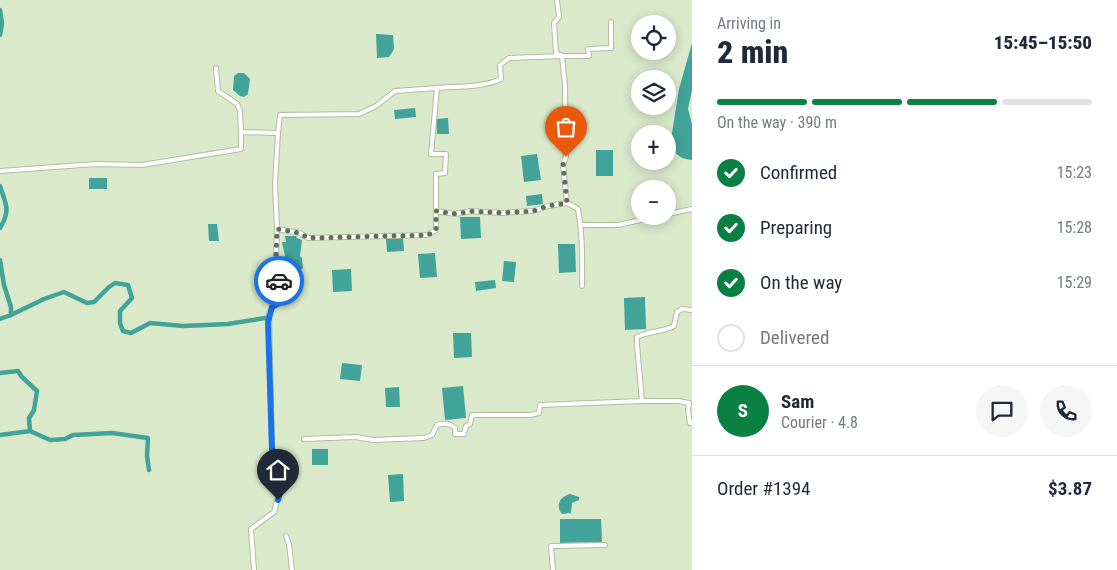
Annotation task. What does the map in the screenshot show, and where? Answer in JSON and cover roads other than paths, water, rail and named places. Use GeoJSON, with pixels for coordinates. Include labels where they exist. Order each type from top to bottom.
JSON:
{"type":"FeatureCollection","features":[{"type":"Feature","properties":{"kind":"street"},"geometry":{"type":"LineString","coordinates":[[557,0],[559,17],[554,22],[556,53],[562,56]]}},
{"type":"Feature","properties":{"kind":"street"},"geometry":{"type":"LineString","coordinates":[[254,570],[251,529],[274,512],[285,473],[282,456],[272,450],[270,394],[270,313],[272,307],[281,302],[276,256],[275,184],[280,115],[359,114],[376,106],[395,91],[474,86],[495,82],[501,79],[500,66],[509,58],[589,56],[588,49],[610,48],[611,22]]}},
{"type":"Feature","properties":{"kind":"street"},"geometry":{"type":"LineString","coordinates":[[562,56],[565,86],[566,157],[563,165],[567,203]]}},
{"type":"Feature","properties":{"kind":"street"},"geometry":{"type":"LineString","coordinates":[[0,171],[96,164],[142,165],[241,150],[240,110],[237,104],[218,92],[216,68]]}},
{"type":"Feature","properties":{"kind":"street"},"geometry":{"type":"LineString","coordinates":[[277,229],[300,233],[308,238],[428,235],[436,230],[436,174],[445,173],[446,154],[431,154],[436,88]]}},
{"type":"Feature","properties":{"kind":"street"},"geometry":{"type":"LineString","coordinates":[[241,132],[278,132]]}},
{"type":"Feature","properties":{"kind":"street"},"geometry":{"type":"LineString","coordinates":[[436,211],[456,214],[470,211],[502,213],[533,211],[567,203],[578,209],[581,225],[583,241],[582,286]]}},
{"type":"Feature","properties":{"kind":"street"},"geometry":{"type":"LineString","coordinates":[[676,212],[692,209]]}},
{"type":"Feature","properties":{"kind":"street"},"geometry":{"type":"LineString","coordinates":[[581,225],[618,225],[631,222]]}},
{"type":"Feature","properties":{"kind":"street"},"geometry":{"type":"LineString","coordinates":[[642,401],[636,345],[637,336],[674,326],[677,312],[692,310]]}},
{"type":"Feature","properties":{"kind":"street"},"geometry":{"type":"LineString","coordinates":[[304,439],[356,437],[373,440],[424,438],[432,435],[437,425],[445,424],[455,428],[455,434],[464,434],[466,426],[470,424],[472,415],[530,414],[539,413],[540,406],[642,401],[678,401],[688,403],[690,423],[692,423]]}},
{"type":"Feature","properties":{"kind":"street"},"geometry":{"type":"LineString","coordinates":[[286,536],[289,544],[292,570]]}},
{"type":"Feature","properties":{"kind":"street"},"geometry":{"type":"LineString","coordinates":[[553,570],[552,546],[605,544]]}},
{"type":"Feature","properties":{"kind":"water"},"geometry":{"type":"Polygon","coordinates":[[[376,34],[393,35],[394,49],[389,57],[377,58],[376,34]]]}},
{"type":"Feature","properties":{"kind":"water"},"geometry":{"type":"Polygon","coordinates":[[[692,43],[692,90],[688,109],[692,124],[692,160],[683,158],[676,153],[676,125],[673,125],[679,89],[692,43]]]}},
{"type":"Feature","properties":{"kind":"water"},"geometry":{"type":"Polygon","coordinates":[[[238,73],[244,73],[250,79],[248,94],[244,97],[233,90],[234,76],[238,73]]]}},
{"type":"Feature","properties":{"kind":"water"},"geometry":{"type":"Polygon","coordinates":[[[415,108],[416,117],[395,119],[394,110],[415,108]]]}},
{"type":"Feature","properties":{"kind":"water"},"geometry":{"type":"Polygon","coordinates":[[[448,118],[449,134],[437,134],[436,119],[448,118]]]}},
{"type":"Feature","properties":{"kind":"water"},"geometry":{"type":"Polygon","coordinates":[[[596,150],[613,150],[613,176],[596,176],[596,150]]]}},
{"type":"Feature","properties":{"kind":"water"},"geometry":{"type":"Polygon","coordinates":[[[537,154],[541,180],[524,182],[521,156],[537,154]]]}},
{"type":"Feature","properties":{"kind":"water"},"geometry":{"type":"Polygon","coordinates":[[[89,178],[107,178],[107,189],[89,189],[89,178]]]}},
{"type":"Feature","properties":{"kind":"water"},"geometry":{"type":"Polygon","coordinates":[[[542,194],[543,204],[527,206],[526,196],[542,194]]]}},
{"type":"Feature","properties":{"kind":"water"},"geometry":{"type":"Polygon","coordinates":[[[460,217],[480,217],[481,238],[461,239],[460,217]]]}},
{"type":"Feature","properties":{"kind":"water"},"geometry":{"type":"Polygon","coordinates":[[[208,224],[217,224],[219,241],[209,241],[208,224]]]}},
{"type":"Feature","properties":{"kind":"water"},"geometry":{"type":"Polygon","coordinates":[[[285,236],[296,236],[302,240],[300,256],[303,268],[295,273],[284,272],[282,274],[282,264],[286,261],[282,242],[286,242],[285,236]]]}},
{"type":"Feature","properties":{"kind":"water"},"geometry":{"type":"Polygon","coordinates":[[[403,238],[404,251],[387,252],[386,239],[403,238]]]}},
{"type":"Feature","properties":{"kind":"water"},"geometry":{"type":"Polygon","coordinates":[[[558,244],[575,244],[576,272],[559,273],[558,244]]]}},
{"type":"Feature","properties":{"kind":"water"},"geometry":{"type":"Polygon","coordinates":[[[435,253],[437,277],[420,278],[418,254],[435,253]]]}},
{"type":"Feature","properties":{"kind":"water"},"geometry":{"type":"Polygon","coordinates":[[[504,261],[516,262],[514,282],[502,281],[504,261]]]}},
{"type":"Feature","properties":{"kind":"water"},"geometry":{"type":"Polygon","coordinates":[[[351,269],[352,291],[333,292],[332,270],[351,269]]]}},
{"type":"Feature","properties":{"kind":"water"},"geometry":{"type":"Polygon","coordinates":[[[495,280],[496,288],[476,291],[475,282],[495,280]]]}},
{"type":"Feature","properties":{"kind":"water"},"geometry":{"type":"Polygon","coordinates":[[[272,281],[276,283],[276,297],[274,302],[268,302],[265,300],[264,286],[272,281]]]}},
{"type":"Feature","properties":{"kind":"water"},"geometry":{"type":"Polygon","coordinates":[[[645,297],[646,329],[625,330],[624,298],[645,297]]]}},
{"type":"Feature","properties":{"kind":"water"},"geometry":{"type":"Polygon","coordinates":[[[453,333],[471,333],[472,357],[454,358],[453,333]]]}},
{"type":"Feature","properties":{"kind":"water"},"geometry":{"type":"Polygon","coordinates":[[[342,363],[362,365],[360,381],[340,379],[342,363]]]}},
{"type":"Feature","properties":{"kind":"water"},"geometry":{"type":"Polygon","coordinates":[[[463,386],[466,418],[445,420],[442,388],[463,386]]]}},
{"type":"Feature","properties":{"kind":"water"},"geometry":{"type":"Polygon","coordinates":[[[399,387],[400,407],[386,407],[385,388],[399,387]]]}},
{"type":"Feature","properties":{"kind":"water"},"geometry":{"type":"Polygon","coordinates":[[[312,449],[328,449],[328,465],[312,465],[312,449]]]}},
{"type":"Feature","properties":{"kind":"water"},"geometry":{"type":"Polygon","coordinates":[[[403,474],[404,501],[390,502],[388,475],[403,474]]]}},
{"type":"Feature","properties":{"kind":"water"},"geometry":{"type":"Polygon","coordinates":[[[570,494],[579,497],[579,500],[572,503],[571,513],[562,514],[559,508],[561,499],[570,494]]]}},
{"type":"Feature","properties":{"kind":"water"},"geometry":{"type":"Polygon","coordinates":[[[560,519],[601,519],[602,542],[560,543],[560,519]]]}},
{"type":"Feature","properties":{"kind":"waterway"},"geometry":{"type":"LineString","coordinates":[[0,10],[2,23],[0,35]]}},
{"type":"Feature","properties":{"kind":"waterway"},"geometry":{"type":"LineString","coordinates":[[0,186],[6,203],[5,217],[0,228]]}},
{"type":"Feature","properties":{"kind":"waterway"},"geometry":{"type":"LineString","coordinates":[[0,260],[4,285],[11,307],[11,315],[0,319]]}},
{"type":"Feature","properties":{"kind":"waterway"},"geometry":{"type":"LineString","coordinates":[[11,315],[44,299],[64,292],[87,303],[94,302],[115,283],[128,285],[132,298],[120,311],[120,323],[123,331],[131,333],[150,323],[183,326],[228,324],[265,318]]}},
{"type":"Feature","properties":{"kind":"waterway"},"geometry":{"type":"LineString","coordinates":[[0,373],[18,371],[37,391],[34,410],[29,418],[30,431],[0,435]]}},
{"type":"Feature","properties":{"kind":"waterway"},"geometry":{"type":"LineString","coordinates":[[30,431],[50,440],[65,439],[73,435],[112,433],[148,438],[147,456],[149,470]]}}]}
